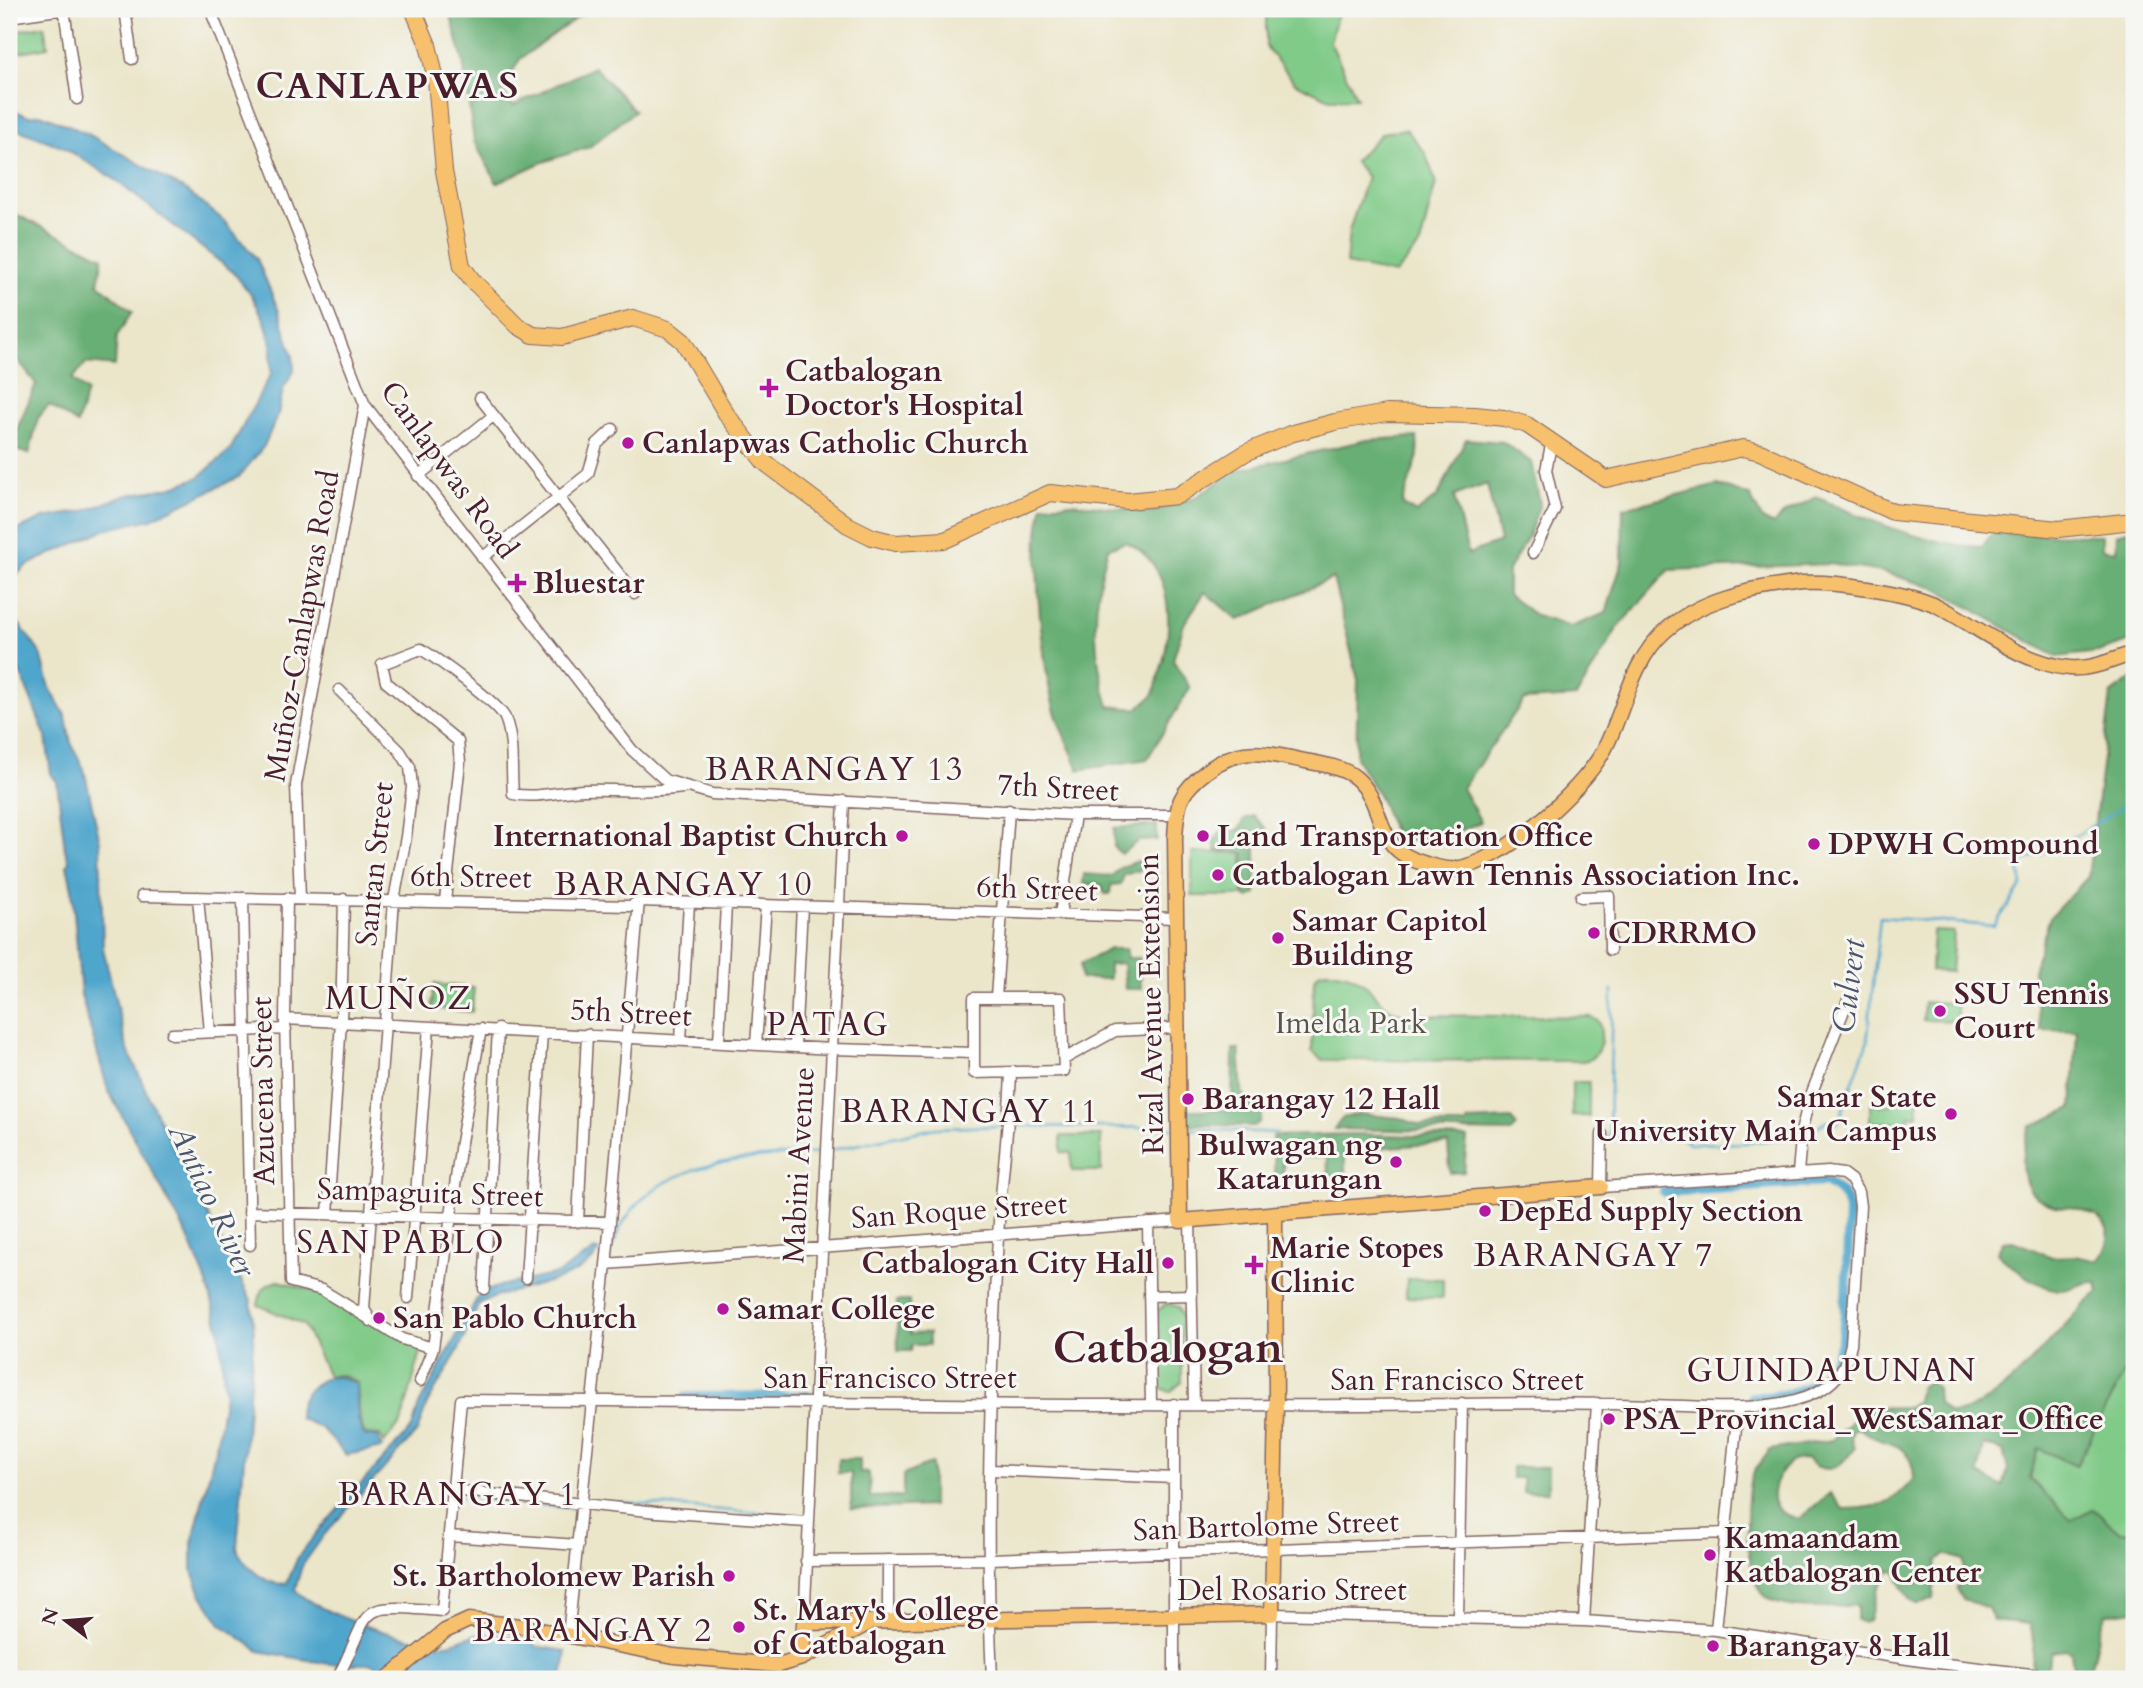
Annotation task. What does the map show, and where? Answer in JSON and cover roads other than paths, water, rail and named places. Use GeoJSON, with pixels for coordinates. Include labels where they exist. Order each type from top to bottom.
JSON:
{"type":"FeatureCollection","features":[{"type":"Feature","properties":{"kind":"highway"},"geometry":{"type":"LineString","coordinates":[[413,9],[428,45],[436,80],[444,171],[459,254],[462,266],[473,281],[518,326],[533,335],[562,337],[633,317],[668,329],[683,341],[727,415],[764,462],[848,525],[872,537],[896,543],[945,540],[1050,493],[1128,501],[1177,496],[1247,452],[1290,434],[1335,422],[1387,413],[1504,418],[1527,425],[1606,479],[1743,448],[1760,452],[1894,512],[2058,528],[2134,521]]}},
{"type":"Feature","properties":{"kind":"main road","name":"Rizal Avenue Extension"},"geometry":{"type":"LineString","coordinates":[[1185,1220],[1179,1141],[1176,1028],[1176,816],[1185,788],[1218,761],[1243,753],[1266,753],[1336,768],[1355,778],[1369,795],[1392,847],[1405,856],[1450,870],[1470,867],[1491,858],[1526,833],[1582,780],[1604,751],[1642,662],[1662,633],[1689,612],[1730,595],[1798,583],[1874,589],[1934,604],[2020,652],[2057,667],[2090,667],[2134,653]]}},
{"type":"Feature","properties":{"kind":"main road","name":"San Roque Street"},"geometry":{"type":"LineString","coordinates":[[1185,1220],[1601,1188]]}},
{"type":"Feature","properties":{"kind":"main road"},"geometry":{"type":"LineString","coordinates":[[1272,1614],[1276,1405],[1275,1214]]}},
{"type":"Feature","properties":{"kind":"main road","name":"Del Rosario Street"},"geometry":{"type":"LineString","coordinates":[[804,1623],[1272,1614]]}},
{"type":"Feature","properties":{"kind":"main road","name":"Del Rosario Street"},"geometry":{"type":"LineString","coordinates":[[387,1679],[445,1631],[458,1624],[481,1620],[674,1656],[778,1665],[803,1658],[868,1623]]}},
{"type":"Feature","properties":{"kind":"main road","name":"Mabini Avenue"},"geometry":{"type":"LineString","coordinates":[[803,1658],[804,1623]]}},
{"type":"Feature","properties":{"kind":"street"},"geometry":{"type":"LineString","coordinates":[[9,17],[64,9],[77,99]]}},
{"type":"Feature","properties":{"kind":"street"},"geometry":{"type":"LineString","coordinates":[[125,9],[132,59]]}},
{"type":"Feature","properties":{"kind":"street","name":"Canlapwas Road"},"geometry":{"type":"LineString","coordinates":[[210,9],[365,405],[632,750],[665,780],[686,788]]}},
{"type":"Feature","properties":{"kind":"street"},"geometry":{"type":"LineString","coordinates":[[480,398],[556,499],[635,594]]}},
{"type":"Feature","properties":{"kind":"street","name":"Muñoz-Canlapwas Road"},"geometry":{"type":"LineString","coordinates":[[300,898],[296,785],[365,405]]}},
{"type":"Feature","properties":{"kind":"street"},"geometry":{"type":"LineString","coordinates":[[418,476],[493,416]]}},
{"type":"Feature","properties":{"kind":"street"},"geometry":{"type":"LineString","coordinates":[[482,558],[588,474],[597,444],[613,429]]}},
{"type":"Feature","properties":{"kind":"street"},"geometry":{"type":"LineString","coordinates":[[1533,553],[1555,509],[1546,470],[1552,440]]}},
{"type":"Feature","properties":{"kind":"street"},"geometry":{"type":"LineString","coordinates":[[445,901],[460,762],[458,741],[386,682],[382,664],[388,660],[421,649],[438,659],[496,706],[505,717],[508,729],[513,794],[526,797],[584,790],[652,792],[686,788]]}},
{"type":"Feature","properties":{"kind":"street","name":"Santan Street"},"geometry":{"type":"LineString","coordinates":[[338,690],[400,751],[410,766],[412,787],[407,837],[394,900],[383,1024],[364,1309],[371,1321]]}},
{"type":"Feature","properties":{"kind":"street","name":"7th Street"},"geometry":{"type":"LineString","coordinates":[[686,788],[712,794],[844,802],[1075,815],[1176,816]]}},
{"type":"Feature","properties":{"kind":"street","name":"Mabini Avenue"},"geometry":{"type":"LineString","coordinates":[[804,1623],[844,802]]}},
{"type":"Feature","properties":{"kind":"street"},"geometry":{"type":"LineString","coordinates":[[996,998],[1009,810]]}},
{"type":"Feature","properties":{"kind":"street"},"geometry":{"type":"LineString","coordinates":[[1060,915],[1075,815]]}},
{"type":"Feature","properties":{"kind":"street","name":"6th Street"},"geometry":{"type":"LineString","coordinates":[[142,896],[631,906],[639,901],[1175,918]]}},
{"type":"Feature","properties":{"kind":"street"},"geometry":{"type":"LineString","coordinates":[[1581,897],[1609,896],[1610,950]]}},
{"type":"Feature","properties":{"kind":"street"},"geometry":{"type":"LineString","coordinates":[[198,897],[210,1032]]}},
{"type":"Feature","properties":{"kind":"street"},"geometry":{"type":"LineString","coordinates":[[243,898],[250,1245]]}},
{"type":"Feature","properties":{"kind":"street","name":"Azucena Street"},"geometry":{"type":"LineString","coordinates":[[287,898],[285,1024],[291,1282],[322,1290],[371,1321]]}},
{"type":"Feature","properties":{"kind":"street"},"geometry":{"type":"LineString","coordinates":[[328,1214],[341,1022],[344,899]]}},
{"type":"Feature","properties":{"kind":"street"},"geometry":{"type":"LineString","coordinates":[[568,1636],[596,1371],[639,901]]}},
{"type":"Feature","properties":{"kind":"street"},"geometry":{"type":"LineString","coordinates":[[681,1040],[689,903]]}},
{"type":"Feature","properties":{"kind":"street"},"geometry":{"type":"LineString","coordinates":[[719,1042],[726,904]]}},
{"type":"Feature","properties":{"kind":"street"},"geometry":{"type":"LineString","coordinates":[[756,1045],[766,905]]}},
{"type":"Feature","properties":{"kind":"street"},"geometry":{"type":"LineString","coordinates":[[795,1046],[802,906]]}},
{"type":"Feature","properties":{"kind":"street"},"geometry":{"type":"LineString","coordinates":[[1798,1172],[1802,1128],[1809,1100],[1850,995]]}},
{"type":"Feature","properties":{"kind":"street"},"geometry":{"type":"LineString","coordinates":[[974,998],[996,998],[1061,998],[1064,1071],[974,1073],[974,998]]}},
{"type":"Feature","properties":{"kind":"street","name":"5th Street"},"geometry":{"type":"LineString","coordinates":[[172,1034],[341,1022],[832,1049],[974,1053]]}},
{"type":"Feature","properties":{"kind":"street"},"geometry":{"type":"LineString","coordinates":[[408,1298],[429,1027]]}},
{"type":"Feature","properties":{"kind":"street"},"geometry":{"type":"LineString","coordinates":[[1063,1059],[1115,1031],[1176,1028]]}},
{"type":"Feature","properties":{"kind":"street"},"geometry":{"type":"LineString","coordinates":[[421,1381],[433,1348],[461,1142],[481,1029]]}},
{"type":"Feature","properties":{"kind":"street"},"geometry":{"type":"LineString","coordinates":[[484,1289],[498,1029]]}},
{"type":"Feature","properties":{"kind":"street"},"geometry":{"type":"LineString","coordinates":[[526,1278],[542,1033]]}},
{"type":"Feature","properties":{"kind":"street"},"geometry":{"type":"LineString","coordinates":[[578,1222],[587,1034]]}},
{"type":"Feature","properties":{"kind":"street"},"geometry":{"type":"LineString","coordinates":[[992,1679],[989,1621],[991,1402],[998,1234],[1011,1073]]}},
{"type":"Feature","properties":{"kind":"street"},"geometry":{"type":"LineString","coordinates":[[1601,1188],[1602,1138]]}},
{"type":"Feature","properties":{"kind":"street","name":"San Francisco Street"},"geometry":{"type":"LineString","coordinates":[[453,1490],[461,1400],[593,1398],[1276,1405],[1597,1403],[1738,1407],[1782,1403],[1817,1393],[1841,1375],[1847,1363],[1858,1192],[1843,1174],[1798,1172],[1601,1188]]}},
{"type":"Feature","properties":{"kind":"street","name":"Sampaguita Street"},"geometry":{"type":"LineString","coordinates":[[249,1212],[610,1222]]}},
{"type":"Feature","properties":{"kind":"street"},"geometry":{"type":"LineString","coordinates":[[1185,1220],[1192,1295],[1194,1404]]}},
{"type":"Feature","properties":{"kind":"street","name":"San Roque Street"},"geometry":{"type":"LineString","coordinates":[[607,1255],[821,1248],[1185,1220]]}},
{"type":"Feature","properties":{"kind":"street"},"geometry":{"type":"LineString","coordinates":[[1148,1223],[1151,1404]]}},
{"type":"Feature","properties":{"kind":"street"},"geometry":{"type":"LineString","coordinates":[[1149,1296],[1192,1295]]}},
{"type":"Feature","properties":{"kind":"street"},"geometry":{"type":"LineString","coordinates":[[371,1321],[402,1339],[433,1348]]}},
{"type":"Feature","properties":{"kind":"street"},"geometry":{"type":"LineString","coordinates":[[1584,1621],[1597,1403]]}},
{"type":"Feature","properties":{"kind":"street"},"geometry":{"type":"LineString","coordinates":[[1174,1404],[1174,1679]]}},
{"type":"Feature","properties":{"kind":"street"},"geometry":{"type":"LineString","coordinates":[[1458,1618],[1462,1404]]}},
{"type":"Feature","properties":{"kind":"street"},"geometry":{"type":"LineString","coordinates":[[1716,1630],[1738,1407]]}},
{"type":"Feature","properties":{"kind":"street"},"geometry":{"type":"LineString","coordinates":[[991,1470],[1174,1478]]}},
{"type":"Feature","properties":{"kind":"street"},"geometry":{"type":"LineString","coordinates":[[339,1676],[362,1622],[376,1608],[442,1611],[453,1490],[582,1505],[807,1522]]}},
{"type":"Feature","properties":{"kind":"street","name":"San Bartolome Street"},"geometry":{"type":"LineString","coordinates":[[806,1561],[990,1559],[1727,1533]]}},
{"type":"Feature","properties":{"kind":"street"},"geometry":{"type":"LineString","coordinates":[[449,1536],[578,1545]]}},
{"type":"Feature","properties":{"kind":"street"},"geometry":{"type":"LineString","coordinates":[[888,1560],[888,1623]]}},
{"type":"Feature","properties":{"kind":"street"},"geometry":{"type":"LineString","coordinates":[[1271,1679],[1272,1614]]}},
{"type":"Feature","properties":{"kind":"street","name":"Del Rosario Street"},"geometry":{"type":"LineString","coordinates":[[1272,1614],[1584,1621],[1716,1630],[1921,1661],[2073,1679]]}},
{"type":"Feature","properties":{"kind":"water"},"geometry":{"type":"Polygon","coordinates":[[[9,109],[29,116],[41,114],[88,134],[190,193],[223,220],[257,259],[279,311],[293,356],[294,371],[283,389],[278,414],[264,446],[239,477],[151,519],[104,530],[38,560],[26,566],[9,582],[9,534],[44,518],[85,511],[123,496],[173,487],[199,477],[230,450],[271,374],[271,344],[265,321],[252,296],[233,272],[114,179],[63,147],[9,126],[9,109]]]}},
{"type":"Feature","properties":{"kind":"water"},"geometry":{"type":"Polygon","coordinates":[[[9,610],[41,654],[50,688],[66,717],[71,743],[84,769],[100,842],[103,948],[127,1048],[154,1109],[251,1300],[254,1332],[237,1548],[250,1568],[264,1579],[279,1584],[287,1583],[298,1557],[320,1529],[412,1428],[419,1405],[480,1293],[503,1285],[557,1274],[595,1250],[600,1251],[590,1263],[561,1278],[479,1304],[459,1349],[427,1404],[417,1432],[324,1535],[302,1566],[295,1589],[305,1598],[342,1617],[411,1639],[445,1644],[475,1635],[497,1635],[534,1641],[534,1646],[566,1651],[562,1679],[386,1679],[373,1664],[329,1664],[259,1651],[221,1624],[201,1594],[192,1571],[192,1543],[216,1447],[225,1394],[219,1328],[207,1283],[188,1237],[108,1090],[81,995],[72,889],[67,866],[69,861],[65,850],[57,782],[51,774],[46,737],[9,645],[9,610]]]}},
{"type":"Feature","properties":{"kind":"water"},"geometry":{"type":"Polygon","coordinates":[[[329,1377],[341,1377],[356,1383],[358,1419],[364,1436],[378,1436],[382,1448],[346,1455],[321,1428],[299,1418],[306,1393],[329,1377]]]}},
{"type":"Feature","properties":{"kind":"waterway","name":"Culvert"},"geometry":{"type":"LineString","coordinates":[[1804,1135],[1827,1121],[1838,1123],[1867,1043],[1880,917],[1994,926],[2022,885],[2018,863],[2061,845],[2121,808],[2134,769]]}},
{"type":"Feature","properties":{"kind":"waterway"},"geometry":{"type":"LineString","coordinates":[[1609,1138],[1612,990]]}},
{"type":"Feature","properties":{"kind":"waterway"},"geometry":{"type":"LineString","coordinates":[[832,1150],[935,1128],[1005,1126]]}},
{"type":"Feature","properties":{"kind":"waterway"},"geometry":{"type":"LineString","coordinates":[[1011,1126],[1172,1128]]}},
{"type":"Feature","properties":{"kind":"waterway"},"geometry":{"type":"LineString","coordinates":[[1192,1129],[1277,1133]]}},
{"type":"Feature","properties":{"kind":"waterway"},"geometry":{"type":"LineString","coordinates":[[1605,1138],[1682,1138],[1690,1144],[1746,1143],[1798,1137]]}},
{"type":"Feature","properties":{"kind":"waterway"},"geometry":{"type":"LineString","coordinates":[[613,1245],[627,1216],[647,1195],[672,1179],[700,1168],[730,1161],[822,1153]]}},
{"type":"Feature","properties":{"kind":"waterway"},"geometry":{"type":"LineString","coordinates":[[1664,1192],[1825,1182],[1843,1196],[1849,1209],[1846,1297]]}},
{"type":"Feature","properties":{"kind":"waterway"},"geometry":{"type":"LineString","coordinates":[[1752,1397],[1796,1392],[1825,1374],[1841,1344],[1845,1301]]}},
{"type":"Feature","properties":{"kind":"waterway"},"geometry":{"type":"LineString","coordinates":[[686,1397],[806,1396]]}},
{"type":"Feature","properties":{"kind":"waterway"},"geometry":{"type":"LineString","coordinates":[[456,1497],[578,1509]]}},
{"type":"Feature","properties":{"kind":"waterway"},"geometry":{"type":"LineString","coordinates":[[617,1502],[799,1516]]}},
{"type":"Feature","properties":{"kind":"place","name":"Catbalogan Doctor's Hospital"},"geometry":{"type":"Point","coordinates":[769,388]}},
{"type":"Feature","properties":{"kind":"place","name":"Canlapwas Catholic Church"},"geometry":{"type":"Point","coordinates":[628,443]}},
{"type":"Feature","properties":{"kind":"place","name":"Bluestar"},"geometry":{"type":"Point","coordinates":[517,583]}},
{"type":"Feature","properties":{"kind":"place","name":"International Baptist Church"},"geometry":{"type":"Point","coordinates":[902,836]}},
{"type":"Feature","properties":{"kind":"place","name":"Land Transportation Office"},"geometry":{"type":"Point","coordinates":[1203,836]}},
{"type":"Feature","properties":{"kind":"place","name":"DPWH Compound"},"geometry":{"type":"Point","coordinates":[1814,844]}},
{"type":"Feature","properties":{"kind":"place","name":"Catbalogan Lawn Tennis Association Inc."},"geometry":{"type":"Point","coordinates":[1218,875]}},
{"type":"Feature","properties":{"kind":"place","name":"CDRRMO"},"geometry":{"type":"Point","coordinates":[1594,933]}},
{"type":"Feature","properties":{"kind":"place","name":"Samar Capitol Building"},"geometry":{"type":"Point","coordinates":[1278,938]}},
{"type":"Feature","properties":{"kind":"place","name":"SSU Tennis Court"},"geometry":{"type":"Point","coordinates":[1940,1011]}},
{"type":"Feature","properties":{"kind":"place","name":"Barangay 12 Hall"},"geometry":{"type":"Point","coordinates":[1188,1099]}},
{"type":"Feature","properties":{"kind":"place","name":"Samar State University Main Campus"},"geometry":{"type":"Point","coordinates":[1951,1114]}},
{"type":"Feature","properties":{"kind":"place","name":"Bulwagan ng Katarungan"},"geometry":{"type":"Point","coordinates":[1396,1162]}},
{"type":"Feature","properties":{"kind":"place","name":"DepEd Supply Section"},"geometry":{"type":"Point","coordinates":[1485,1211]}},
{"type":"Feature","properties":{"kind":"place","name":"Catbalogan City Hall"},"geometry":{"type":"Point","coordinates":[1168,1263]}},
{"type":"Feature","properties":{"kind":"place","name":"Marie Stopes Clinic"},"geometry":{"type":"Point","coordinates":[1254,1265]}},
{"type":"Feature","properties":{"kind":"place","name":"Samar College"},"geometry":{"type":"Point","coordinates":[723,1309]}},
{"type":"Feature","properties":{"kind":"place","name":"San Pablo Church"},"geometry":{"type":"Point","coordinates":[379,1318]}},
{"type":"Feature","properties":{"kind":"place","name":"PSA_Provincial_WestSamar_Office"},"geometry":{"type":"Point","coordinates":[1609,1419]}},
{"type":"Feature","properties":{"kind":"place","name":"Kamaandam Katbalogan Center"},"geometry":{"type":"Point","coordinates":[1710,1555]}},
{"type":"Feature","properties":{"kind":"place","name":"St. Bartholomew Parish"},"geometry":{"type":"Point","coordinates":[729,1576]}},
{"type":"Feature","properties":{"kind":"place","name":"St. Mary's College of Catbalogan"},"geometry":{"type":"Point","coordinates":[739,1627]}},
{"type":"Feature","properties":{"kind":"place","name":"Barangay 8 Hall"},"geometry":{"type":"Point","coordinates":[1713,1646]}},
{"type":"Feature","properties":{"kind":"district","name":"CANLAPWAS"},"geometry":{"type":"Point","coordinates":[388,86]}},
{"type":"Feature","properties":{"kind":"district","name":"BARANGAY 13"},"geometry":{"type":"Point","coordinates":[835,769]}},
{"type":"Feature","properties":{"kind":"district","name":"BARANGAY 10"},"geometry":{"type":"Point","coordinates":[684,884]}},
{"type":"Feature","properties":{"kind":"district","name":"MUÑOZ"},"geometry":{"type":"Point","coordinates":[399,998]}},
{"type":"Feature","properties":{"kind":"district","name":"PATAG"},"geometry":{"type":"Point","coordinates":[828,1025]}},
{"type":"Feature","properties":{"kind":"district","name":"BARANGAY 11"},"geometry":{"type":"Point","coordinates":[970,1111]}},
{"type":"Feature","properties":{"kind":"district","name":"SAN PABLO"},"geometry":{"type":"Point","coordinates":[401,1242]}},
{"type":"Feature","properties":{"kind":"district","name":"BARANGAY 7"},"geometry":{"type":"Point","coordinates":[1594,1255]}},
{"type":"Feature","properties":{"kind":"district","name":"Catbalogan"},"geometry":{"type":"Point","coordinates":[1168,1348]}},
{"type":"Feature","properties":{"kind":"district","name":"GUINDAPUNAN"},"geometry":{"type":"Point","coordinates":[1832,1370]}},
{"type":"Feature","properties":{"kind":"district","name":"BARANGAY 1"},"geometry":{"type":"Point","coordinates":[458,1494]}},
{"type":"Feature","properties":{"kind":"district","name":"BARANGAY 2"},"geometry":{"type":"Point","coordinates":[593,1630]}},
{"type":"Feature","properties":{"kind":"park label","name":"Imelda Park"},"geometry":{"type":"Point","coordinates":[1351,1023]}},
{"type":"Feature","properties":{"kind":"water label","name":"Antiao River"},"geometry":{"type":"Point","coordinates":[212,1200]}}]}
